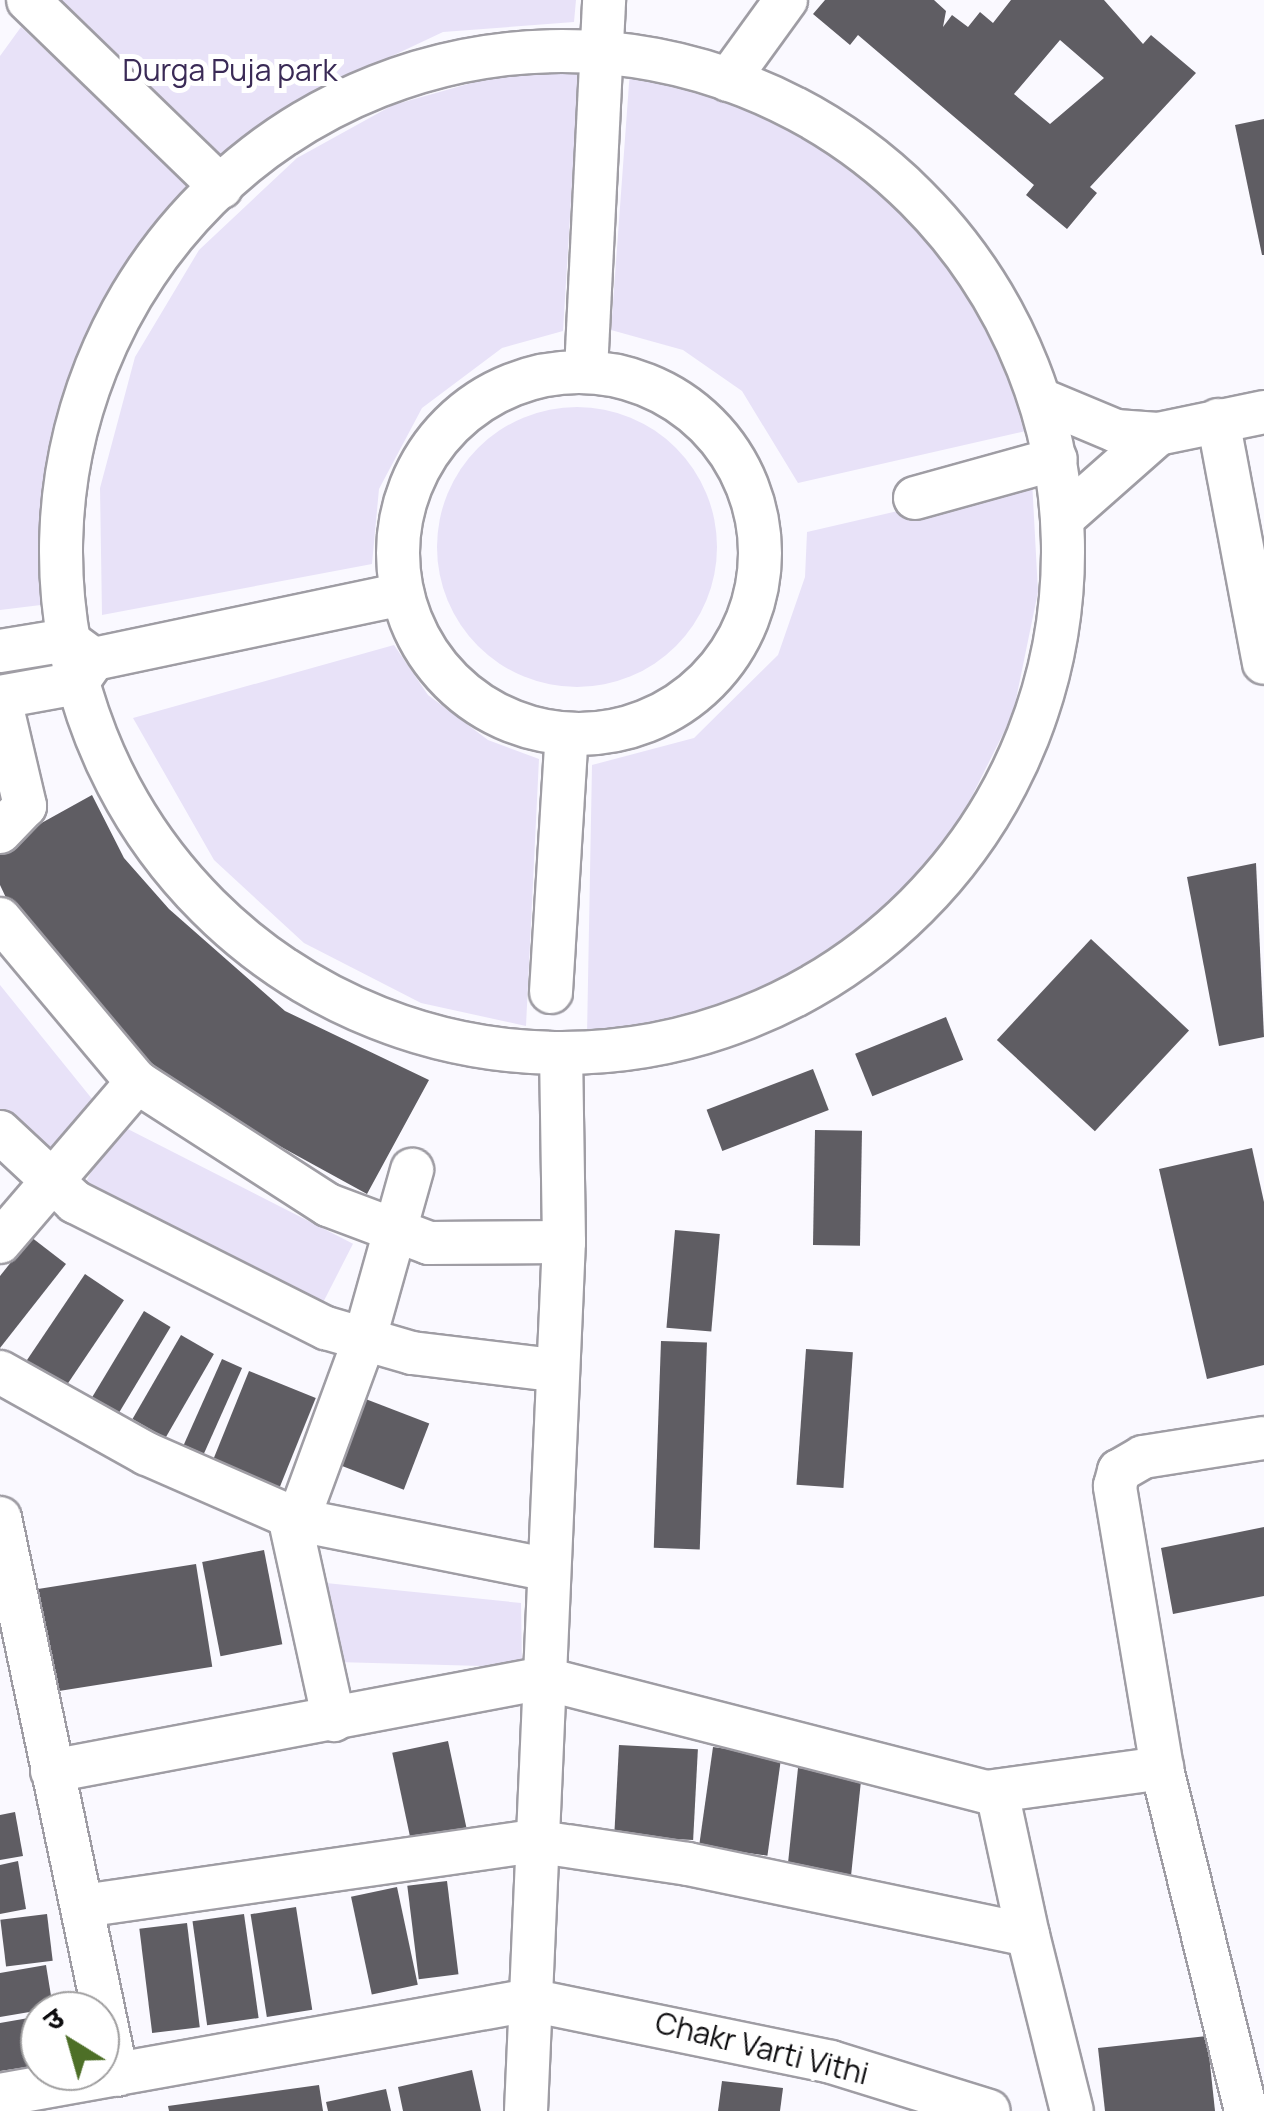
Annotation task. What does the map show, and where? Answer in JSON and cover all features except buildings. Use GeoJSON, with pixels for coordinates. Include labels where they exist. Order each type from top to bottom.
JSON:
{"type":"FeatureCollection","features":[{"type":"Feature","properties":{"kind":"street"},"geometry":{"type":"LineString","coordinates":[[28,0],[221,186]]}},
{"type":"Feature","properties":{"kind":"street"},"geometry":{"type":"LineString","coordinates":[[586,372],[604,0]]}},
{"type":"Feature","properties":{"kind":"street"},"geometry":{"type":"LineString","coordinates":[[728,80],[786,0]]}},
{"type":"Feature","properties":{"kind":"street"},"geometry":{"type":"LineString","coordinates":[[601,52],[728,80],[840,134],[908,186],[992,293],[1042,400],[1064,517],[1061,608],[1042,698],[1008,782],[958,860],[908,913],[822,981],[740,1021],[652,1046],[561,1054],[467,1046],[377,1020],[279,966],[220,921],[157,851],[109,771],[79,661],[64,498],[100,360],[132,297],[221,186],[286,135],[374,90],[518,54],[601,52]]}},
{"type":"Feature","properties":{"kind":"street"},"geometry":{"type":"LineString","coordinates":[[586,372],[677,400],[724,442],[752,499],[760,562],[745,624],[711,677],[659,715],[566,734],[493,713],[461,691],[425,647],[402,594],[401,521],[428,452],[481,401],[514,384],[586,372]]}},
{"type":"Feature","properties":{"kind":"street"},"geometry":{"type":"LineString","coordinates":[[1042,400],[1116,431],[1158,434],[1264,412]]}},
{"type":"Feature","properties":{"kind":"street"},"geometry":{"type":"LineString","coordinates":[[1218,420],[1258,598],[1264,662]]}},
{"type":"Feature","properties":{"kind":"street"},"geometry":{"type":"LineString","coordinates":[[1064,517],[1158,434]]}},
{"type":"Feature","properties":{"kind":"street"},"geometry":{"type":"LineString","coordinates":[[915,498],[1056,459]]}},
{"type":"Feature","properties":{"kind":"street"},"geometry":{"type":"LineString","coordinates":[[0,832],[25,806],[0,698],[79,661],[402,594]]}},
{"type":"Feature","properties":{"kind":"street"},"geometry":{"type":"LineString","coordinates":[[0,651],[79,661]]}},
{"type":"Feature","properties":{"kind":"street"},"geometry":{"type":"LineString","coordinates":[[551,992],[566,734]]}},
{"type":"Feature","properties":{"kind":"street"},"geometry":{"type":"LineString","coordinates":[[0,920],[137,1082],[257,1165],[395,1235],[464,1246],[564,1242]]}},
{"type":"Feature","properties":{"kind":"street"},"geometry":{"type":"LineString","coordinates":[[526,2111],[552,1370],[564,1242],[561,1054]]}},
{"type":"Feature","properties":{"kind":"street"},"geometry":{"type":"LineString","coordinates":[[0,1242],[137,1082]]}},
{"type":"Feature","properties":{"kind":"street"},"geometry":{"type":"LineString","coordinates":[[0,1132],[49,1182],[159,1252],[364,1341],[552,1370]]}},
{"type":"Feature","properties":{"kind":"street"},"geometry":{"type":"LineString","coordinates":[[334,1720],[294,1519],[364,1341],[412,1170]]}},
{"type":"Feature","properties":{"kind":"street"},"geometry":{"type":"LineString","coordinates":[[0,1372],[147,1454],[294,1519],[545,1569]]}},
{"type":"Feature","properties":{"kind":"street"},"geometry":{"type":"LineString","coordinates":[[1246,2111],[1162,1768],[1119,1470],[1143,1457],[1264,1438]]}},
{"type":"Feature","properties":{"kind":"street"},"geometry":{"type":"LineString","coordinates":[[0,1518],[101,1991]]}},
{"type":"Feature","properties":{"kind":"street"},"geometry":{"type":"LineString","coordinates":[[52,1772],[542,1678],[997,1792],[1162,1768]]}},
{"type":"Feature","properties":{"kind":"street"},"geometry":{"type":"LineString","coordinates":[[997,1792],[1072,2111]]}},
{"type":"Feature","properties":{"kind":"street"},"geometry":{"type":"LineString","coordinates":[[83,1906],[533,1841],[1028,1935]]}},
{"type":"Feature","properties":{"kind":"street"},"geometry":{"type":"LineString","coordinates":[[120,2075],[530,2000]]}},
{"type":"Feature","properties":{"kind":"street","name":"Chakr Varti Vithi"},"geometry":{"type":"LineString","coordinates":[[530,2000],[682,2026],[991,2110]]}},
{"type":"Feature","properties":{"kind":"green space","name":"Durga Puja park"},"geometry":{"type":"Polygon","coordinates":[[[56,0],[576,0],[574,22],[443,32],[337,82],[223,163],[56,0]]]}},
{"type":"Feature","properties":{"kind":"green space"},"geometry":{"type":"Polygon","coordinates":[[[21,27],[189,185],[99,311],[59,455],[49,604],[0,610],[0,56],[21,27]]]}},
{"type":"Feature","properties":{"kind":"green space"},"geometry":{"type":"Polygon","coordinates":[[[579,70],[563,331],[502,348],[422,408],[379,489],[372,564],[102,615],[100,488],[135,357],[199,250],[297,158],[393,105],[493,77],[579,70]]]}},
{"type":"Feature","properties":{"kind":"green space"},"geometry":{"type":"Polygon","coordinates":[[[630,70],[753,101],[858,160],[944,243],[1035,429],[798,483],[742,391],[683,350],[611,330],[630,70]]]}},
{"type":"Feature","properties":{"kind":"green space"},"geometry":{"type":"Polygon","coordinates":[[[577,407],[631,417],[676,448],[707,493],[717,547],[707,601],[676,646],[631,677],[577,687],[523,677],[478,646],[447,601],[437,547],[447,493],[478,448],[523,417],[577,407]]]}},
{"type":"Feature","properties":{"kind":"green space"},"geometry":{"type":"Polygon","coordinates":[[[1032,480],[1038,592],[1013,714],[955,830],[869,924],[781,983],[650,1028],[587,1035],[592,765],[694,738],[778,655],[805,577],[807,532],[1032,480]]]}},
{"type":"Feature","properties":{"kind":"green space"},"geometry":{"type":"Polygon","coordinates":[[[394,645],[428,695],[488,740],[539,759],[526,1026],[421,1003],[304,943],[214,860],[133,718],[394,645]]]}},
{"type":"Feature","properties":{"kind":"green space"},"geometry":{"type":"Polygon","coordinates":[[[0,985],[101,1110],[40,1160],[0,1111],[0,985]]]}},
{"type":"Feature","properties":{"kind":"green space"},"geometry":{"type":"Polygon","coordinates":[[[116,1123],[353,1244],[320,1309],[83,1188],[116,1123]]]}},
{"type":"Feature","properties":{"kind":"green space"},"geometry":{"type":"Polygon","coordinates":[[[316,1582],[521,1603],[522,1667],[336,1662],[316,1582]]]}}]}
